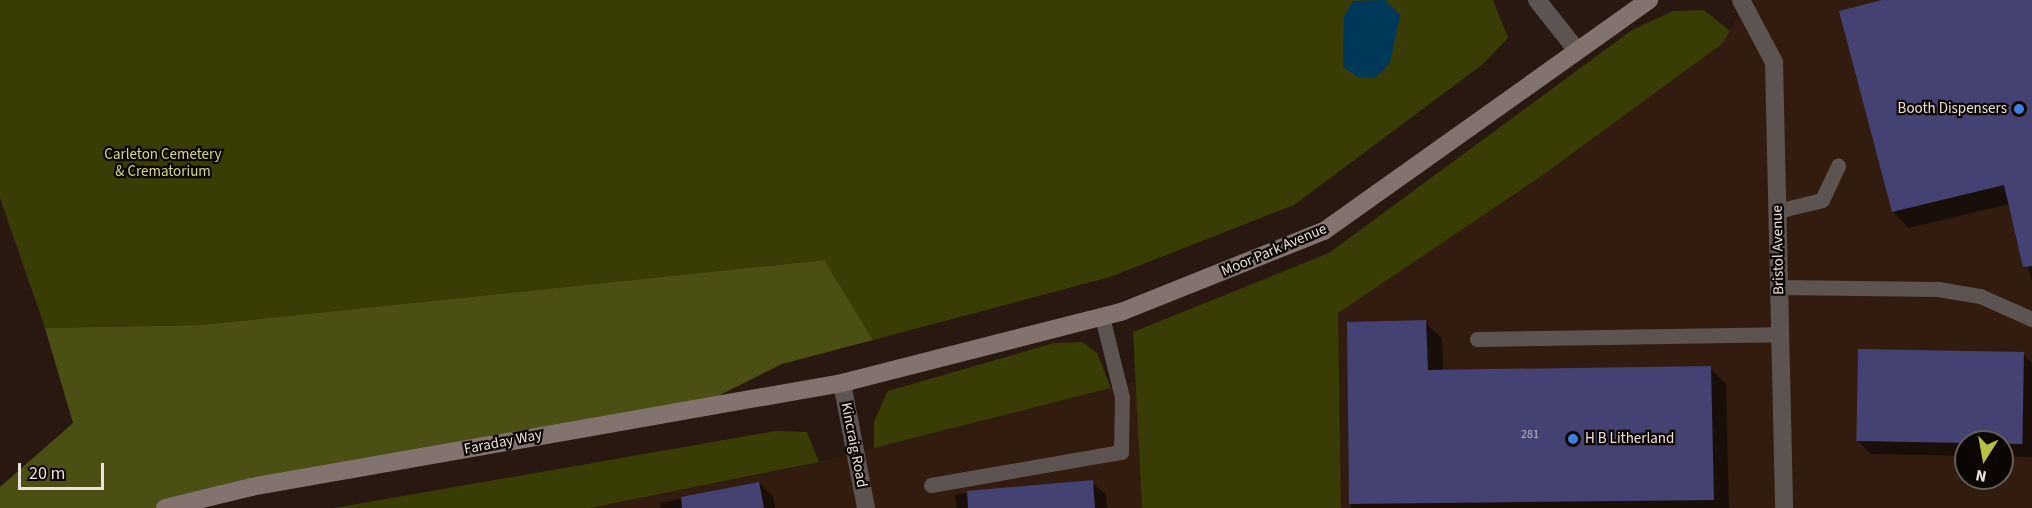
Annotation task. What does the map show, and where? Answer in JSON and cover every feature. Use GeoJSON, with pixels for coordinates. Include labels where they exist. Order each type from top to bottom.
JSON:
{"type":"FeatureCollection","features":[{"type":"Feature","properties":{"kind":"street"},"geometry":{"type":"LineString","coordinates":[[1537,0],[1575,48]]}},
{"type":"Feature","properties":{"kind":"street","name":"Moor Park Avenue"},"geometry":{"type":"LineString","coordinates":[[842,382],[1102,317],[1324,231],[1575,48],[1649,0]]}},
{"type":"Feature","properties":{"kind":"street","name":"Bristol Avenue"},"geometry":{"type":"LineString","coordinates":[[1741,0],[1774,62],[1784,508]]}},
{"type":"Feature","properties":{"kind":"street","name":"Faraday Way"},"geometry":{"type":"LineString","coordinates":[[165,508],[251,487],[842,382]]}},
{"type":"Feature","properties":{"kind":"street","name":"Kincraig Road"},"geometry":{"type":"LineString","coordinates":[[842,382],[866,508]]}},
{"type":"Feature","properties":{"kind":"lane"},"geometry":{"type":"LineString","coordinates":[[1777,211],[1822,200],[1838,165]]}},
{"type":"Feature","properties":{"kind":"lane"},"geometry":{"type":"LineString","coordinates":[[1779,287],[1938,289],[1980,296],[2032,319]]}},
{"type":"Feature","properties":{"kind":"lane"},"geometry":{"type":"LineString","coordinates":[[931,485],[1121,452],[1122,397],[1102,317]]}},
{"type":"Feature","properties":{"kind":"lane"},"geometry":{"type":"LineString","coordinates":[[1477,339],[1780,334]]}},
{"type":"Feature","properties":{"kind":"shaded area"},"geometry":{"type":"Polygon","coordinates":[[[1747,0],[2032,0],[2032,508],[1341,508],[1337,313],[1533,182],[1722,44],[1747,0]]]}},
{"type":"Feature","properties":{"kind":"shaded area"},"geometry":{"type":"Polygon","coordinates":[[[824,260],[873,340],[782,364],[698,406],[165,508],[0,508],[0,487],[73,423],[45,328],[201,325],[824,260]]]}},
{"type":"Feature","properties":{"kind":"shaded area"},"geometry":{"type":"Polygon","coordinates":[[[1136,382],[1142,508],[590,508],[819,462],[1136,382]]]}},
{"type":"Feature","properties":{"kind":"green space","name":"Carleton Cemetery & Crematorium"},"geometry":{"type":"Polygon","coordinates":[[[0,0],[1493,0],[1508,38],[1483,64],[1294,205],[1110,277],[873,340],[823,260],[201,325],[45,328],[0,198],[0,0]]]}},
{"type":"Feature","properties":{"kind":"green space"},"geometry":{"type":"Polygon","coordinates":[[[1704,10],[1730,31],[1722,44],[1540,177],[1338,313],[1341,508],[1142,508],[1133,332],[1329,253],[1632,30],[1673,11],[1704,10]]]}},
{"type":"Feature","properties":{"kind":"green space"},"geometry":{"type":"Polygon","coordinates":[[[1082,342],[1097,353],[1111,388],[874,448],[874,421],[888,391],[1054,343],[1082,342]]]}},
{"type":"Feature","properties":{"kind":"green space"},"geometry":{"type":"Polygon","coordinates":[[[776,431],[807,432],[819,462],[590,508],[334,508],[776,431]]]}},
{"type":"Feature","properties":{"kind":"water"},"geometry":{"type":"Polygon","coordinates":[[[1385,0],[1400,15],[1390,63],[1375,78],[1358,77],[1343,67],[1344,16],[1353,1],[1385,0]]]}},
{"type":"Feature","properties":{"kind":"building"},"geometry":{"type":"Polygon","coordinates":[[[1882,0],[2032,0],[2032,266],[2023,267],[2004,185],[1892,212],[1839,11],[1882,0]]]}},
{"type":"Feature","properties":{"kind":"building"},"geometry":{"type":"Polygon","coordinates":[[[1426,320],[1428,370],[1711,366],[1714,500],[1349,504],[1347,322],[1426,320]]]}},
{"type":"Feature","properties":{"kind":"building"},"geometry":{"type":"Polygon","coordinates":[[[1858,349],[2024,352],[2022,444],[2014,444],[2014,430],[1954,430],[1954,443],[1856,441],[1858,349]]]}},
{"type":"Feature","properties":{"kind":"building"},"geometry":{"type":"Polygon","coordinates":[[[1093,480],[1095,508],[968,508],[967,491],[1093,480]]]}},
{"type":"Feature","properties":{"kind":"building"},"geometry":{"type":"Polygon","coordinates":[[[759,482],[764,508],[682,508],[681,497],[759,482]]]}},
{"type":"Feature","properties":{"kind":"place","name":"Booth Dispensers"},"geometry":{"type":"Point","coordinates":[2019,109]}},
{"type":"Feature","properties":{"kind":"place","name":"H B Litherland"},"geometry":{"type":"Point","coordinates":[1573,439]}}]}
